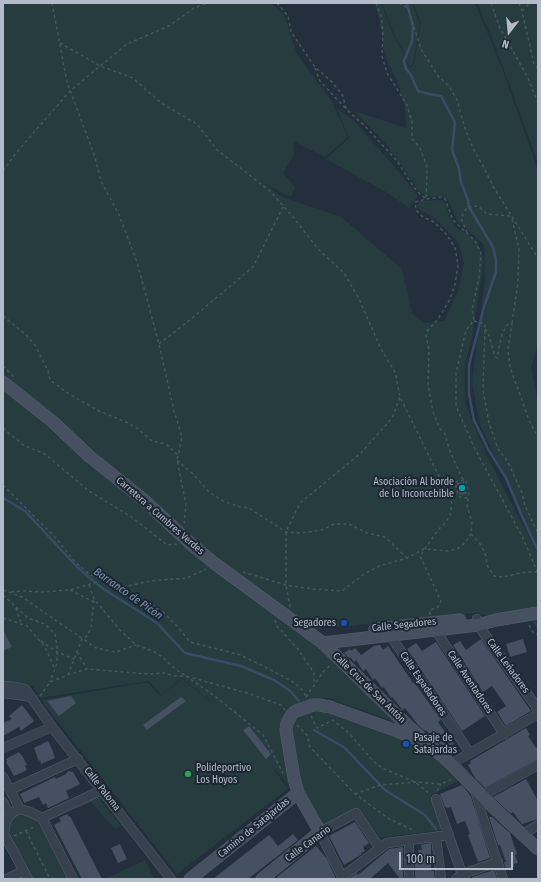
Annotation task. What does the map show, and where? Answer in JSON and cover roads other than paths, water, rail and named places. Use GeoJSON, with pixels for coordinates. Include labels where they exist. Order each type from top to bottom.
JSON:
{"type":"FeatureCollection","features":[{"type":"Feature","properties":{"kind":"street","name":"Carretera a Cumbres Verdes"},"geometry":{"type":"LineString","coordinates":[[3,382],[53,422],[89,456],[144,500],[214,563],[292,622],[323,643]]}},
{"type":"Feature","properties":{"kind":"street","name":"Calle Segadores"},"geometry":{"type":"LineString","coordinates":[[312,635],[477,622],[531,615]]}},
{"type":"Feature","properties":{"kind":"street","name":"Calle Leñadores"},"geometry":{"type":"LineString","coordinates":[[477,622],[535,705],[538,714]]}},
{"type":"Feature","properties":{"kind":"street","name":"Calle Segadores"},"geometry":{"type":"LineString","coordinates":[[323,643],[390,635],[433,626]]}},
{"type":"Feature","properties":{"kind":"street","name":"Calle Aventadores"},"geometry":{"type":"LineString","coordinates":[[433,626],[504,734]]}},
{"type":"Feature","properties":{"kind":"street","name":"Calle Espadadores"},"geometry":{"type":"LineString","coordinates":[[390,635],[470,753]]}},
{"type":"Feature","properties":{"kind":"street","name":"Calle Cruz de San Antón"},"geometry":{"type":"LineString","coordinates":[[323,643],[405,731]]}},
{"type":"Feature","properties":{"kind":"street","name":"Calle Paloma"},"geometry":{"type":"LineString","coordinates":[[3,686],[18,687],[26,690],[52,727],[171,879]]}},
{"type":"Feature","properties":{"kind":"street"},"geometry":{"type":"LineString","coordinates":[[3,693],[26,696],[34,701]]}},
{"type":"Feature","properties":{"kind":"street","name":"Camino de Satajardas"},"geometry":{"type":"LineString","coordinates":[[190,879],[298,793],[286,730],[290,717],[296,712],[308,705],[319,705],[330,707],[405,731]]}},
{"type":"Feature","properties":{"kind":"street"},"geometry":{"type":"LineString","coordinates":[[451,764],[538,714]]}},
{"type":"Feature","properties":{"kind":"street"},"geometry":{"type":"LineString","coordinates":[[3,748],[52,727]]}},
{"type":"Feature","properties":{"kind":"street"},"geometry":{"type":"LineString","coordinates":[[405,731],[430,745],[538,849]]}},
{"type":"Feature","properties":{"kind":"street"},"geometry":{"type":"LineString","coordinates":[[10,790],[78,759]]}},
{"type":"Feature","properties":{"kind":"street"},"geometry":{"type":"LineString","coordinates":[[479,792],[538,765]]}},
{"type":"Feature","properties":{"kind":"street"},"geometry":{"type":"LineString","coordinates":[[3,777],[20,809]]}},
{"type":"Feature","properties":{"kind":"street"},"geometry":{"type":"LineString","coordinates":[[43,820],[102,790]]}},
{"type":"Feature","properties":{"kind":"street"},"geometry":{"type":"LineString","coordinates":[[479,792],[482,816],[503,879]]}},
{"type":"Feature","properties":{"kind":"street"},"geometry":{"type":"LineString","coordinates":[[298,793],[343,878],[379,847],[386,843],[449,835]]}},
{"type":"Feature","properties":{"kind":"street"},"geometry":{"type":"LineString","coordinates":[[436,799],[449,835],[461,877],[498,862]]}},
{"type":"Feature","properties":{"kind":"street"},"geometry":{"type":"LineString","coordinates":[[3,802],[10,815]]}},
{"type":"Feature","properties":{"kind":"street"},"geometry":{"type":"LineString","coordinates":[[482,816],[494,808]]}},
{"type":"Feature","properties":{"kind":"street"},"geometry":{"type":"LineString","coordinates":[[6,879],[26,875],[5,836],[6,821],[10,815],[20,809],[30,812],[43,820],[73,879]]}},
{"type":"Feature","properties":{"kind":"street","name":"Calle Canario"},"geometry":{"type":"LineString","coordinates":[[264,878],[320,832],[356,813],[379,847]]}},
{"type":"Feature","properties":{"kind":"street"},"geometry":{"type":"LineString","coordinates":[[522,835],[538,825]]}},
{"type":"Feature","properties":{"kind":"street"},"geometry":{"type":"LineString","coordinates":[[436,837],[441,879]]}},
{"type":"Feature","properties":{"kind":"street"},"geometry":{"type":"LineString","coordinates":[[409,840],[409,879]]}},
{"type":"Feature","properties":{"kind":"waterway"},"geometry":{"type":"LineString","coordinates":[[407,3],[413,26],[412,41],[404,61],[406,69],[411,75],[418,91],[441,96],[455,122],[452,150],[459,169],[461,182],[469,207],[493,247],[496,260],[496,272],[484,307],[469,365],[469,394],[474,420],[488,449],[506,478],[538,551]]}},
{"type":"Feature","properties":{"kind":"waterway","name":"Barranco de Picón"},"geometry":{"type":"LineString","coordinates":[[3,498],[25,511],[78,568],[102,588],[157,623],[185,653],[241,666],[274,680],[289,690],[299,701]]}},
{"type":"Feature","properties":{"kind":"waterway","name":"Barranco de Picón"},"geometry":{"type":"LineString","coordinates":[[314,730],[345,748],[385,790],[425,815],[436,829]]}},
{"type":"Feature","properties":{"kind":"place","name":"Asociación Al borde de lo Inconcebible"},"geometry":{"type":"Point","coordinates":[462,488]}},
{"type":"Feature","properties":{"kind":"place","name":"Segadores"},"geometry":{"type":"Point","coordinates":[344,623]}},
{"type":"Feature","properties":{"kind":"place","name":"Pasaje de Satajardas"},"geometry":{"type":"Point","coordinates":[406,744]}},
{"type":"Feature","properties":{"kind":"place","name":"Polideportivo Los Hoyos"},"geometry":{"type":"Point","coordinates":[188,774]}}]}
